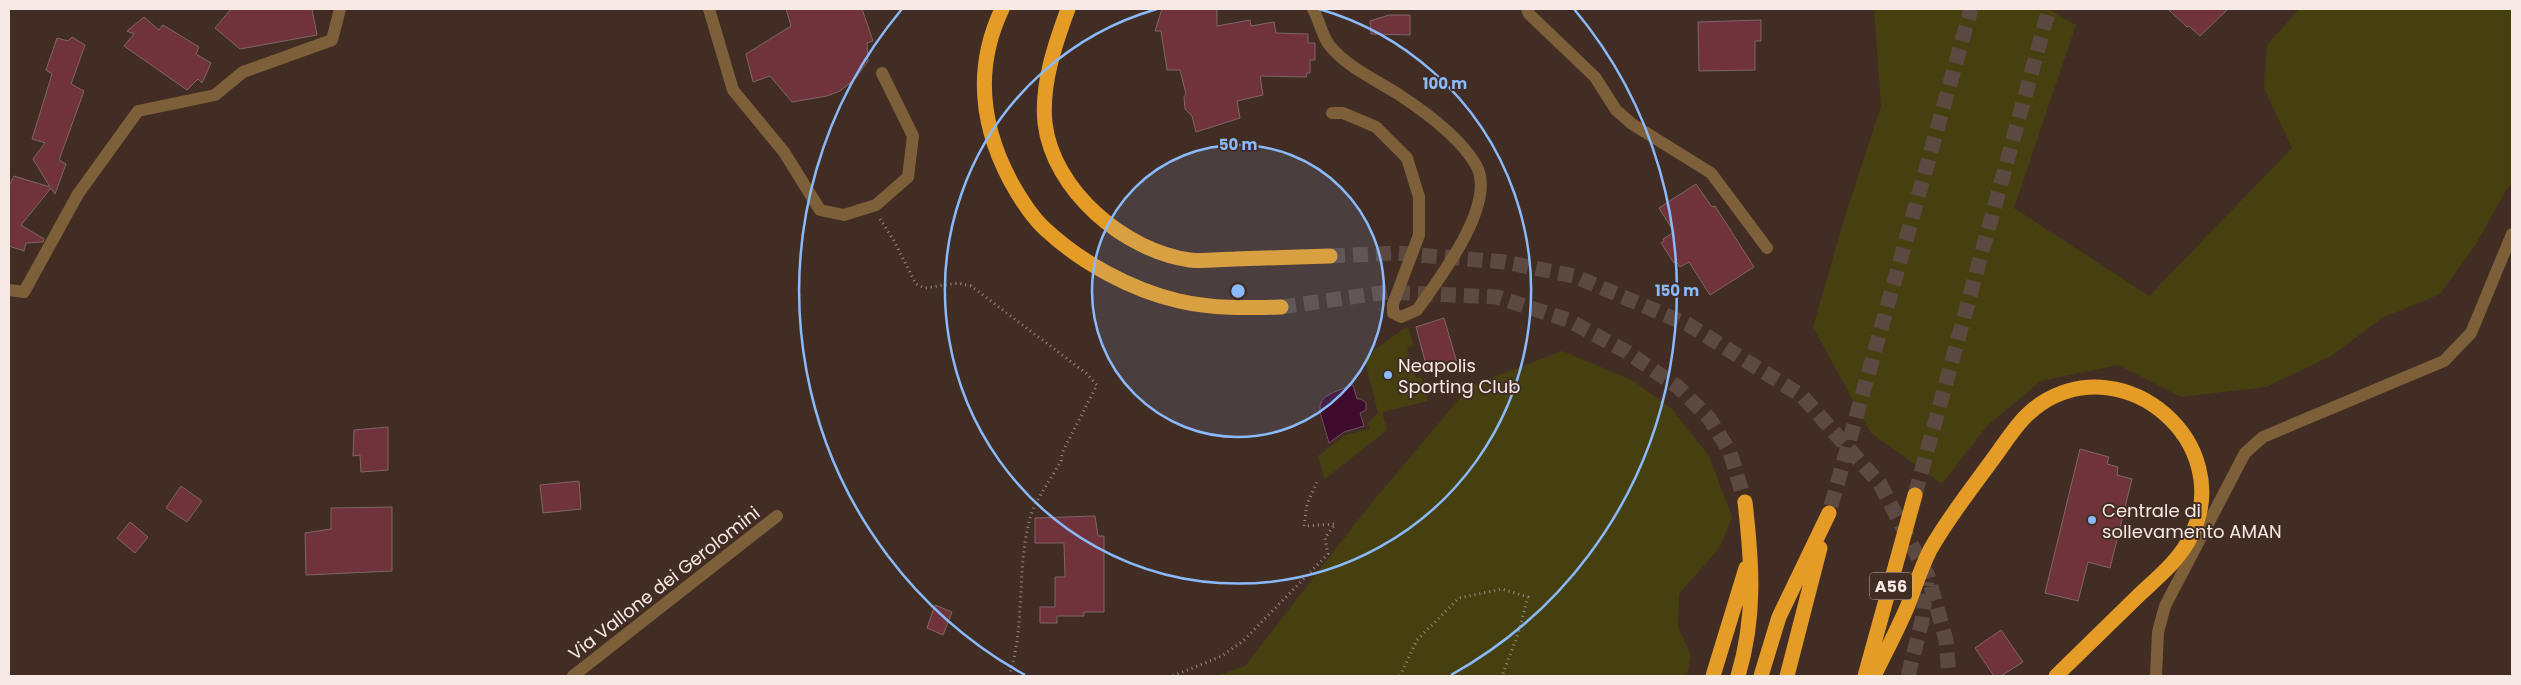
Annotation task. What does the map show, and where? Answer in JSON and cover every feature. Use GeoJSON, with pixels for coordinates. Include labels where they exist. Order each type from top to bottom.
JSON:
{"type":"FeatureCollection","features":[{"type":"Feature","properties":{"kind":"highway"},"geometry":{"type":"LineString","coordinates":[[1002,9],[994,26],[984,65],[986,114],[996,154],[1019,196],[1043,228],[1085,260],[1132,284],[1178,301],[1226,309],[1281,307]]}},
{"type":"Feature","properties":{"kind":"highway"},"geometry":{"type":"LineString","coordinates":[[1068,9],[1045,92],[1046,124],[1053,151],[1067,179],[1088,206],[1112,228],[1133,241],[1165,255],[1191,260],[1330,256]]}},
{"type":"Feature","properties":{"kind":"highway"},"geometry":{"type":"LineString","coordinates":[[1874,676],[1908,605],[1929,553],[1941,532],[2010,436],[2041,404],[2060,394],[2077,389],[2112,388],[2157,406],[2179,428],[2195,459],[2200,478],[2199,514],[2192,534],[2170,564],[2056,676]]}},
{"type":"Feature","properties":{"kind":"highway","name":"A56"},"geometry":{"type":"LineString","coordinates":[[1865,676],[1915,496]]}},
{"type":"Feature","properties":{"kind":"highway"},"geometry":{"type":"LineString","coordinates":[[1738,676],[1749,635],[1752,612],[1748,525],[1745,502]]}},
{"type":"Feature","properties":{"kind":"highway"},"geometry":{"type":"LineString","coordinates":[[1761,676],[1779,617],[1830,509],[1788,676]]}},
{"type":"Feature","properties":{"kind":"highway"},"geometry":{"type":"LineString","coordinates":[[1713,676],[1745,572],[1748,525]]}},
{"type":"Feature","properties":{"kind":"street"},"geometry":{"type":"LineString","coordinates":[[9,290],[24,292],[78,194],[138,111],[216,95],[243,72],[332,40],[340,9]]}},
{"type":"Feature","properties":{"kind":"street"},"geometry":{"type":"LineString","coordinates":[[709,9],[733,90],[784,152],[820,210],[844,215],[876,205],[908,177],[913,136],[882,73]]}},
{"type":"Feature","properties":{"kind":"street"},"geometry":{"type":"LineString","coordinates":[[1313,9],[1318,16],[1324,37],[1339,56],[1422,109],[1456,140],[1477,166],[1481,188],[1471,225],[1460,250],[1417,310],[1409,316],[1401,317],[1393,313],[1393,304],[1419,236],[1419,197],[1407,158],[1376,127],[1343,113],[1332,113]]}},
{"type":"Feature","properties":{"kind":"street"},"geometry":{"type":"LineString","coordinates":[[1527,9],[1529,14],[1595,77],[1616,110],[1632,124],[1711,173],[1767,248]]}},
{"type":"Feature","properties":{"kind":"street"},"geometry":{"type":"LineString","coordinates":[[2156,676],[2158,632],[2165,606],[2245,453],[2263,437],[2444,361],[2471,333],[2512,234]]}},
{"type":"Feature","properties":{"kind":"street","name":"Via Vallone dei Gerolomini"},"geometry":{"type":"LineString","coordinates":[[573,676],[777,516]]}},
{"type":"Feature","properties":{"kind":"path"},"geometry":{"type":"LineString","coordinates":[[872,206],[893,239],[916,284],[925,288],[958,283],[971,286],[1086,373],[1097,385],[1062,453],[1062,461],[1030,516],[1020,585],[1019,619],[1014,662],[1009,676]]}},
{"type":"Feature","properties":{"kind":"path"},"geometry":{"type":"LineString","coordinates":[[1173,676],[1222,656],[1243,642],[1328,554],[1325,538],[1335,524],[1304,526],[1307,504],[1318,480]]}},
{"type":"Feature","properties":{"kind":"path"},"geometry":{"type":"LineString","coordinates":[[1400,676],[1417,640],[1459,598],[1502,590],[1528,597],[1518,634],[1502,676]]}},
{"type":"Feature","properties":{"kind":"shaded area"},"geometry":{"type":"Polygon","coordinates":[[[1874,9],[2048,9],[2076,25],[2014,208],[2149,296],[2292,148],[2264,88],[2267,45],[2299,9],[2512,9],[2512,183],[2506,190],[2476,244],[2440,294],[2382,318],[2331,356],[2266,387],[2181,397],[2118,365],[2041,381],[1987,426],[1942,484],[1871,433],[1813,327],[1845,216],[1881,106],[1874,9]]]}},
{"type":"Feature","properties":{"kind":"shaded area"},"geometry":{"type":"Polygon","coordinates":[[[1408,326],[1413,346],[1407,348],[1416,378],[1421,377],[1428,401],[1382,412],[1387,430],[1325,479],[1318,456],[1345,435],[1370,429],[1368,423],[1378,413],[1364,357],[1408,326]]]}},
{"type":"Feature","properties":{"kind":"shaded area"},"geometry":{"type":"Polygon","coordinates":[[[1562,351],[1632,380],[1671,408],[1709,456],[1732,517],[1720,547],[1679,594],[1678,627],[1691,655],[1687,676],[1216,676],[1245,666],[1369,506],[1470,386],[1562,351]]]}},
{"type":"Feature","properties":{"kind":"shaded area"},"geometry":{"type":"Polygon","coordinates":[[[1353,385],[1357,399],[1361,399],[1366,403],[1366,410],[1360,413],[1364,426],[1344,432],[1329,443],[1320,411],[1320,404],[1329,395],[1353,385]]]}},
{"type":"Feature","properties":{"kind":"building"},"geometry":{"type":"Polygon","coordinates":[[[231,9],[312,9],[317,35],[240,49],[215,28],[231,9]]]}},
{"type":"Feature","properties":{"kind":"building"},"geometry":{"type":"Polygon","coordinates":[[[786,9],[862,9],[873,41],[867,43],[868,61],[855,79],[840,91],[827,96],[792,102],[770,76],[753,82],[746,54],[791,26],[786,9]]]}},
{"type":"Feature","properties":{"kind":"building"},"geometry":{"type":"Polygon","coordinates":[[[1162,9],[1217,9],[1217,26],[1250,20],[1251,26],[1274,22],[1276,33],[1308,34],[1308,43],[1315,43],[1315,60],[1310,60],[1310,73],[1307,73],[1306,77],[1260,76],[1263,95],[1237,101],[1240,118],[1196,132],[1192,116],[1185,109],[1184,97],[1186,94],[1180,70],[1167,70],[1161,31],[1155,31],[1162,9]]]}},
{"type":"Feature","properties":{"kind":"building"},"geometry":{"type":"Polygon","coordinates":[[[2168,9],[2228,9],[2200,36],[2189,26],[2187,27],[2168,9]]]}},
{"type":"Feature","properties":{"kind":"building"},"geometry":{"type":"Polygon","coordinates":[[[1389,15],[1410,15],[1410,35],[1371,34],[1370,21],[1389,15]]]}},
{"type":"Feature","properties":{"kind":"building"},"geometry":{"type":"Polygon","coordinates":[[[144,17],[159,30],[163,25],[199,47],[196,54],[211,63],[202,83],[198,79],[187,90],[124,46],[134,34],[127,31],[144,17]]]}},
{"type":"Feature","properties":{"kind":"building"},"geometry":{"type":"Polygon","coordinates":[[[1761,20],[1761,41],[1755,41],[1755,70],[1699,71],[1698,22],[1761,20]]]}},
{"type":"Feature","properties":{"kind":"building"},"geometry":{"type":"Polygon","coordinates":[[[72,37],[85,45],[71,84],[84,91],[59,160],[66,164],[55,194],[51,188],[21,225],[44,239],[43,242],[26,243],[24,251],[9,246],[9,186],[14,176],[50,187],[33,159],[45,143],[32,139],[52,74],[46,70],[57,38],[68,41],[72,37]]]}},
{"type":"Feature","properties":{"kind":"building"},"geometry":{"type":"Polygon","coordinates":[[[1696,184],[1712,207],[1715,206],[1754,267],[1710,295],[1689,262],[1680,267],[1676,261],[1674,263],[1661,243],[1664,241],[1663,239],[1674,232],[1659,208],[1696,184]]]}},
{"type":"Feature","properties":{"kind":"building"},"geometry":{"type":"Polygon","coordinates":[[[1444,318],[1457,363],[1428,372],[1416,327],[1444,318]]]}},
{"type":"Feature","properties":{"kind":"building"},"geometry":{"type":"Polygon","coordinates":[[[388,427],[388,470],[361,472],[360,455],[353,456],[354,430],[388,427]]]}},
{"type":"Feature","properties":{"kind":"building","name":"Centrale di sollevamento AMAN"},"geometry":{"type":"Polygon","coordinates":[[[2080,449],[2109,457],[2107,464],[2118,467],[2117,475],[2132,479],[2110,568],[2088,562],[2078,601],[2045,593],[2080,449]]]}},
{"type":"Feature","properties":{"kind":"building"},"geometry":{"type":"Polygon","coordinates":[[[579,481],[581,509],[543,513],[540,485],[579,481]]]}},
{"type":"Feature","properties":{"kind":"building"},"geometry":{"type":"Polygon","coordinates":[[[181,486],[202,501],[187,522],[166,508],[181,486]]]}},
{"type":"Feature","properties":{"kind":"building"},"geometry":{"type":"Polygon","coordinates":[[[392,507],[392,571],[306,575],[305,533],[331,529],[331,508],[392,507]]]}},
{"type":"Feature","properties":{"kind":"building"},"geometry":{"type":"Polygon","coordinates":[[[1095,516],[1098,536],[1104,536],[1104,612],[1084,612],[1084,616],[1057,616],[1057,623],[1040,623],[1040,607],[1055,607],[1055,577],[1065,577],[1064,543],[1035,543],[1035,518],[1095,516]]]}},
{"type":"Feature","properties":{"kind":"building"},"geometry":{"type":"Polygon","coordinates":[[[130,522],[148,537],[135,553],[117,538],[130,522]]]}},
{"type":"Feature","properties":{"kind":"building"},"geometry":{"type":"Polygon","coordinates":[[[935,605],[952,612],[943,635],[927,628],[935,605]]]}},
{"type":"Feature","properties":{"kind":"building"},"geometry":{"type":"Polygon","coordinates":[[[2001,630],[2023,662],[2001,676],[1994,676],[1975,648],[2001,630]]]}},
{"type":"Feature","properties":{"kind":"tunnel"},"geometry":{"type":"LineString","coordinates":[[1831,506],[1971,9]]}},
{"type":"Feature","properties":{"kind":"tunnel"},"geometry":{"type":"LineString","coordinates":[[1915,495],[2049,9]]}},
{"type":"Feature","properties":{"kind":"tunnel"},"geometry":{"type":"LineString","coordinates":[[1330,256],[1395,253],[1505,262],[1574,276],[1689,325],[1802,396],[1880,484],[1928,576],[1946,640],[1949,676]]}},
{"type":"Feature","properties":{"kind":"tunnel"},"geometry":{"type":"LineString","coordinates":[[1281,307],[1388,292],[1497,297],[1568,320],[1627,352],[1678,387],[1709,418],[1730,452],[1745,502]]}},
{"type":"Feature","properties":{"kind":"tunnel"},"geometry":{"type":"LineString","coordinates":[[1908,676],[1922,621],[1927,582]]}},
{"type":"Feature","properties":{"kind":"place","name":"Neapolis Sporting Club"},"geometry":{"type":"Point","coordinates":[1388,375]}},
{"type":"Feature","properties":{"kind":"place","name":"Centrale di sollevamento AMAN"},"geometry":{"type":"Point","coordinates":[2092,520]}}]}
